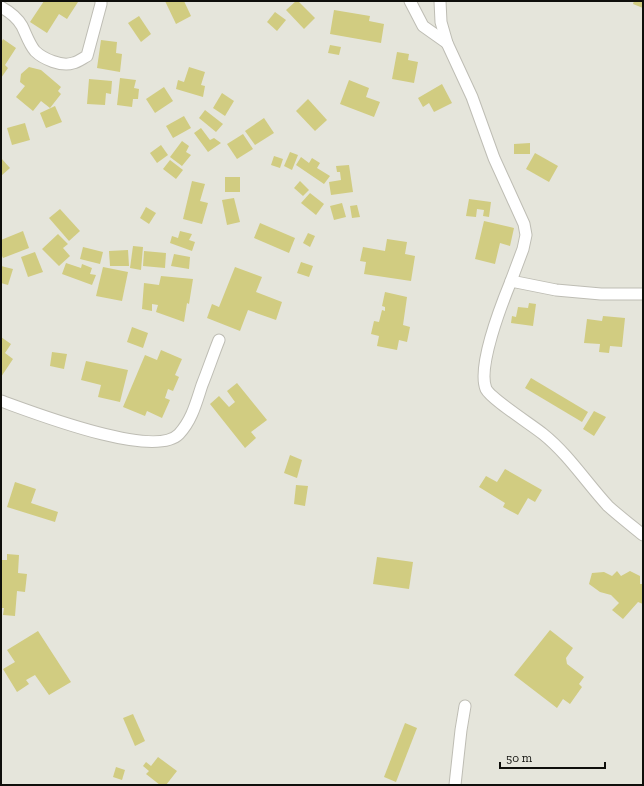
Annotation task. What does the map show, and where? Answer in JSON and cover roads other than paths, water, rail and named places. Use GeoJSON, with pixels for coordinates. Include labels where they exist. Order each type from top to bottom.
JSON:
{"type":"FeatureCollection","features":[{"type":"Feature","properties":{"kind":"street"},"geometry":{"type":"LineString","coordinates":[[1,7],[13,14],[22,26],[35,51],[45,58],[69,64],[87,56],[95,30],[101,1]]}},
{"type":"Feature","properties":{"kind":"street"},"geometry":{"type":"LineString","coordinates":[[410,1],[423,26],[446,43]]}},
{"type":"Feature","properties":{"kind":"street"},"geometry":{"type":"LineString","coordinates":[[440,1],[441,22],[446,43],[472,97],[494,158],[524,224],[526,235],[523,249],[493,328],[484,377],[487,390],[494,398],[544,435],[560,450],[609,506],[643,535]]}},
{"type":"Feature","properties":{"kind":"street"},"geometry":{"type":"LineString","coordinates":[[511,281],[556,290],[601,294],[643,294]]}},
{"type":"Feature","properties":{"kind":"street"},"geometry":{"type":"LineString","coordinates":[[1,401],[79,428],[128,440],[161,442],[177,436],[190,419],[219,340]]}},
{"type":"Feature","properties":{"kind":"street"},"geometry":{"type":"LineString","coordinates":[[455,785],[465,706]]}}]}
